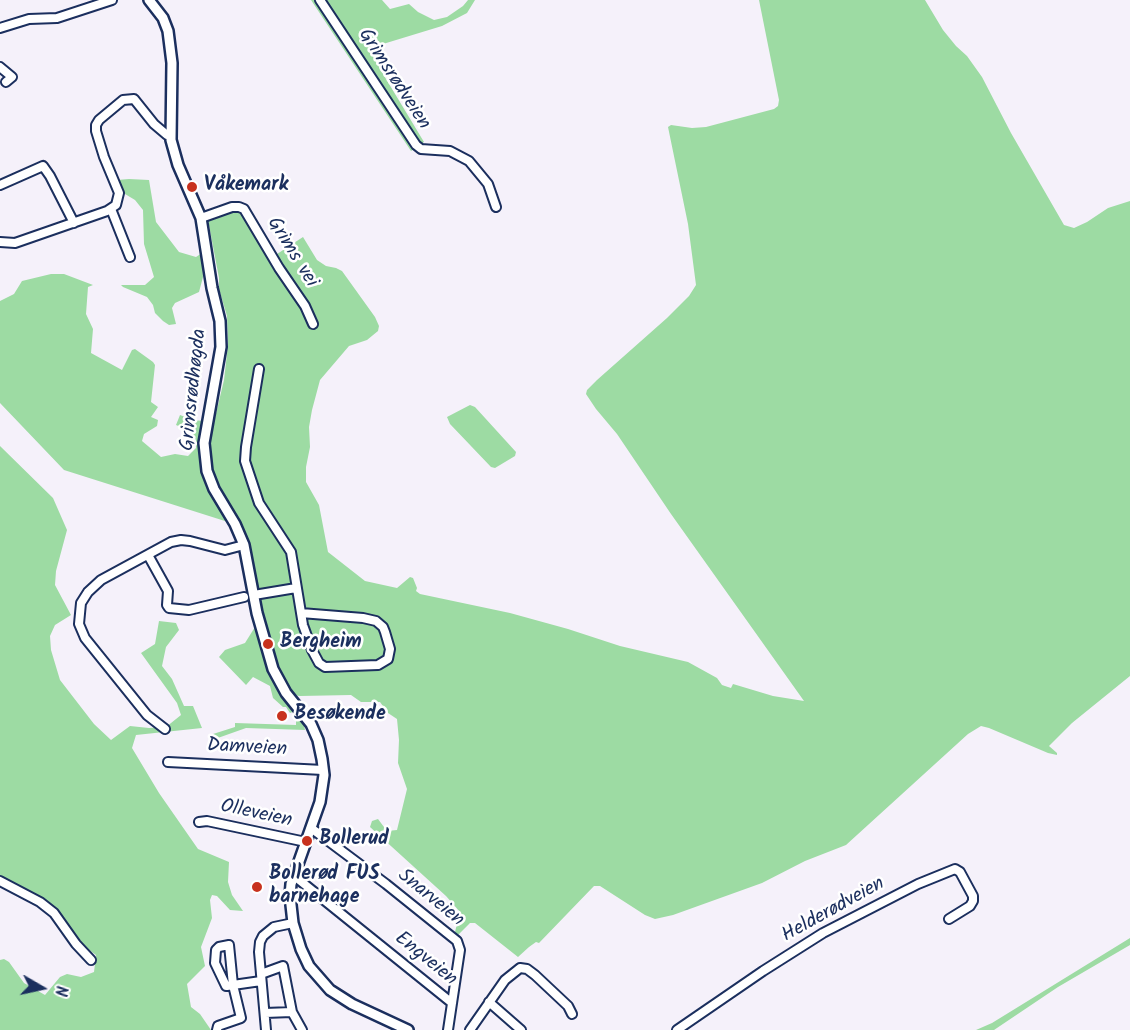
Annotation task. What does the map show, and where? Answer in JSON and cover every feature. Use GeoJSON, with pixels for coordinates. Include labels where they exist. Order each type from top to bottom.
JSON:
{"type":"FeatureCollection","features":[{"type":"Feature","properties":{"kind":"main road","name":"Grimsrødhøgda"},"geometry":{"type":"LineString","coordinates":[[149,0],[166,25],[171,45],[170,135],[178,165],[201,218],[212,288],[220,321],[221,336],[204,453],[207,471],[244,545],[249,596],[273,669],[286,693],[311,724],[318,740],[323,770],[321,802],[293,875],[290,896],[292,923],[309,966],[330,990],[361,1009],[408,1030]]}},
{"type":"Feature","properties":{"kind":"street"},"geometry":{"type":"LineString","coordinates":[[0,28],[29,18],[61,17],[112,0]]}},
{"type":"Feature","properties":{"kind":"street","name":"Grimsrødveien"},"geometry":{"type":"LineString","coordinates":[[320,0],[416,145],[421,149],[450,151],[469,161],[488,184],[496,207]]}},
{"type":"Feature","properties":{"kind":"street"},"geometry":{"type":"LineString","coordinates":[[0,67],[12,77],[6,82]]}},
{"type":"Feature","properties":{"kind":"street"},"geometry":{"type":"LineString","coordinates":[[1,239],[11,244],[15,243],[111,209],[118,203],[120,196],[96,131],[99,120],[123,100],[131,98],[136,100],[154,124],[166,135],[170,135]]}},
{"type":"Feature","properties":{"kind":"street"},"geometry":{"type":"LineString","coordinates":[[0,184],[43,166],[74,223]]}},
{"type":"Feature","properties":{"kind":"street","name":"Grims vei"},"geometry":{"type":"LineString","coordinates":[[201,218],[231,207],[244,210],[305,306],[313,324]]}},
{"type":"Feature","properties":{"kind":"street"},"geometry":{"type":"LineString","coordinates":[[111,209],[130,256]]}},
{"type":"Feature","properties":{"kind":"street"},"geometry":{"type":"LineString","coordinates":[[259,369],[245,461],[259,503],[290,549],[301,613],[316,660],[321,666],[378,665],[388,659],[390,649],[383,627],[379,622],[363,618],[301,613]]}},
{"type":"Feature","properties":{"kind":"street"},"geometry":{"type":"LineString","coordinates":[[165,729],[145,712],[88,643],[79,624],[81,603],[94,586],[176,540],[190,541],[225,550],[244,545]]}},
{"type":"Feature","properties":{"kind":"street"},"geometry":{"type":"LineString","coordinates":[[148,555],[168,591],[169,609],[189,610],[296,588]]}},
{"type":"Feature","properties":{"kind":"street","name":"Damveien"},"geometry":{"type":"LineString","coordinates":[[168,762],[323,770]]}},
{"type":"Feature","properties":{"kind":"street","name":"Olleveien"},"geometry":{"type":"LineString","coordinates":[[199,822],[207,821],[306,842]]}},
{"type":"Feature","properties":{"kind":"street","name":"Snarveien"},"geometry":{"type":"LineString","coordinates":[[311,828],[457,941],[460,950],[448,1030]]}},
{"type":"Feature","properties":{"kind":"street","name":"Helderødveien"},"geometry":{"type":"LineString","coordinates":[[677,1030],[763,971],[840,923],[918,884],[955,869],[960,872],[973,896],[973,901],[970,906],[949,919]]}},
{"type":"Feature","properties":{"kind":"street","name":"Engveien"},"geometry":{"type":"LineString","coordinates":[[293,875],[452,1002]]}},
{"type":"Feature","properties":{"kind":"street"},"geometry":{"type":"LineString","coordinates":[[0,881],[40,902],[54,913],[76,944],[92,960]]}},
{"type":"Feature","properties":{"kind":"street"},"geometry":{"type":"LineString","coordinates":[[266,1030],[259,952],[262,936],[274,927],[292,923]]}},
{"type":"Feature","properties":{"kind":"street"},"geometry":{"type":"LineString","coordinates":[[217,1030],[218,1026],[241,1018],[234,985],[229,945],[219,947],[214,958],[216,968],[225,985],[234,985],[261,978],[283,966],[292,1012],[302,1030]]}},
{"type":"Feature","properties":{"kind":"street"},"geometry":{"type":"LineString","coordinates":[[470,1030],[508,976],[524,968],[555,993],[568,1006],[572,1014]]}},
{"type":"Feature","properties":{"kind":"street"},"geometry":{"type":"LineString","coordinates":[[489,1002],[521,1030]]}},
{"type":"Feature","properties":{"kind":"street"},"geometry":{"type":"LineString","coordinates":[[265,1014],[292,1012]]}},
{"type":"Feature","properties":{"kind":"green space"},"geometry":{"type":"Polygon","coordinates":[[[311,0],[382,0],[390,9],[409,4],[418,12],[434,20],[447,17],[468,0],[475,0],[467,13],[442,26],[383,44],[375,49],[373,56],[424,142],[411,151],[311,0]]]}},
{"type":"Feature","properties":{"kind":"green space"},"geometry":{"type":"Polygon","coordinates":[[[759,0],[925,0],[943,30],[967,56],[982,77],[1064,225],[1074,228],[1108,208],[1130,201],[1130,676],[1072,723],[1049,746],[1057,755],[981,726],[968,734],[846,845],[805,861],[762,883],[673,915],[655,919],[600,886],[594,886],[539,943],[536,942],[518,957],[475,923],[470,923],[458,935],[455,932],[460,912],[446,896],[370,827],[372,821],[378,819],[387,831],[397,830],[407,789],[398,763],[397,719],[388,713],[380,702],[361,702],[351,695],[284,694],[295,711],[290,713],[286,707],[273,698],[270,686],[253,677],[246,685],[219,657],[225,650],[245,643],[255,627],[241,550],[228,522],[64,470],[0,403],[0,301],[14,294],[22,281],[51,274],[64,274],[93,285],[88,287],[86,314],[93,329],[91,353],[122,370],[132,350],[135,349],[153,362],[155,365],[151,402],[158,407],[151,417],[158,420],[157,426],[144,434],[142,441],[161,457],[175,454],[188,456],[196,448],[196,440],[190,431],[176,425],[180,415],[193,420],[214,422],[224,380],[228,345],[227,316],[219,289],[208,220],[246,208],[274,256],[303,237],[317,260],[326,266],[342,271],[379,326],[378,331],[367,340],[349,346],[320,380],[312,410],[306,482],[319,505],[328,552],[365,581],[397,588],[410,577],[413,578],[416,591],[420,594],[510,613],[620,646],[688,662],[717,678],[722,685],[731,688],[733,684],[773,696],[804,701],[617,434],[586,394],[597,380],[667,318],[689,296],[696,285],[688,224],[668,127],[671,125],[706,127],[778,106],[779,100],[759,0]]]}},
{"type":"Feature","properties":{"kind":"green space"},"geometry":{"type":"Polygon","coordinates":[[[117,180],[149,180],[156,222],[179,252],[196,257],[202,253],[203,277],[199,292],[175,303],[172,308],[176,324],[169,325],[163,321],[155,313],[147,297],[121,285],[145,285],[154,277],[144,244],[143,210],[135,200],[125,194],[117,180]]]}},
{"type":"Feature","properties":{"kind":"green space"},"geometry":{"type":"Polygon","coordinates":[[[470,405],[475,407],[516,452],[515,456],[495,468],[491,467],[450,424],[447,417],[470,405]]]}},
{"type":"Feature","properties":{"kind":"green space"},"geometry":{"type":"Polygon","coordinates":[[[0,446],[53,498],[67,530],[56,571],[55,585],[71,615],[55,625],[50,636],[51,650],[60,680],[94,724],[111,740],[130,726],[166,727],[181,715],[177,703],[141,653],[155,644],[159,621],[176,623],[179,630],[166,647],[162,666],[172,679],[184,706],[193,706],[202,728],[136,735],[132,748],[159,793],[198,849],[229,862],[228,882],[232,895],[243,911],[230,910],[217,896],[212,895],[210,900],[212,918],[201,947],[205,966],[187,984],[191,1007],[200,1014],[211,1030],[0,1030],[0,960],[4,959],[9,962],[24,983],[45,995],[60,977],[67,974],[81,977],[94,972],[96,955],[78,942],[61,914],[42,899],[0,877],[0,446]]]}},
{"type":"Feature","properties":{"kind":"green space"},"geometry":{"type":"Polygon","coordinates":[[[300,717],[305,730],[246,728],[215,739],[213,734],[235,727],[235,723],[296,725],[296,720],[300,717]]]}},
{"type":"Feature","properties":{"kind":"green space"},"geometry":{"type":"Polygon","coordinates":[[[1130,938],[1130,945],[1058,987],[994,1030],[976,1030],[992,1023],[1130,938]]]}},
{"type":"Feature","properties":{"kind":"place","name":"Våkemark"},"geometry":{"type":"Point","coordinates":[192,187]}},
{"type":"Feature","properties":{"kind":"place","name":"Bergheim"},"geometry":{"type":"Point","coordinates":[268,644]}},
{"type":"Feature","properties":{"kind":"place","name":"Besøkende"},"geometry":{"type":"Point","coordinates":[282,716]}},
{"type":"Feature","properties":{"kind":"place","name":"Bollerud"},"geometry":{"type":"Point","coordinates":[307,841]}},
{"type":"Feature","properties":{"kind":"place","name":"Bollerød FUS barnehage"},"geometry":{"type":"Point","coordinates":[257,887]}}]}
